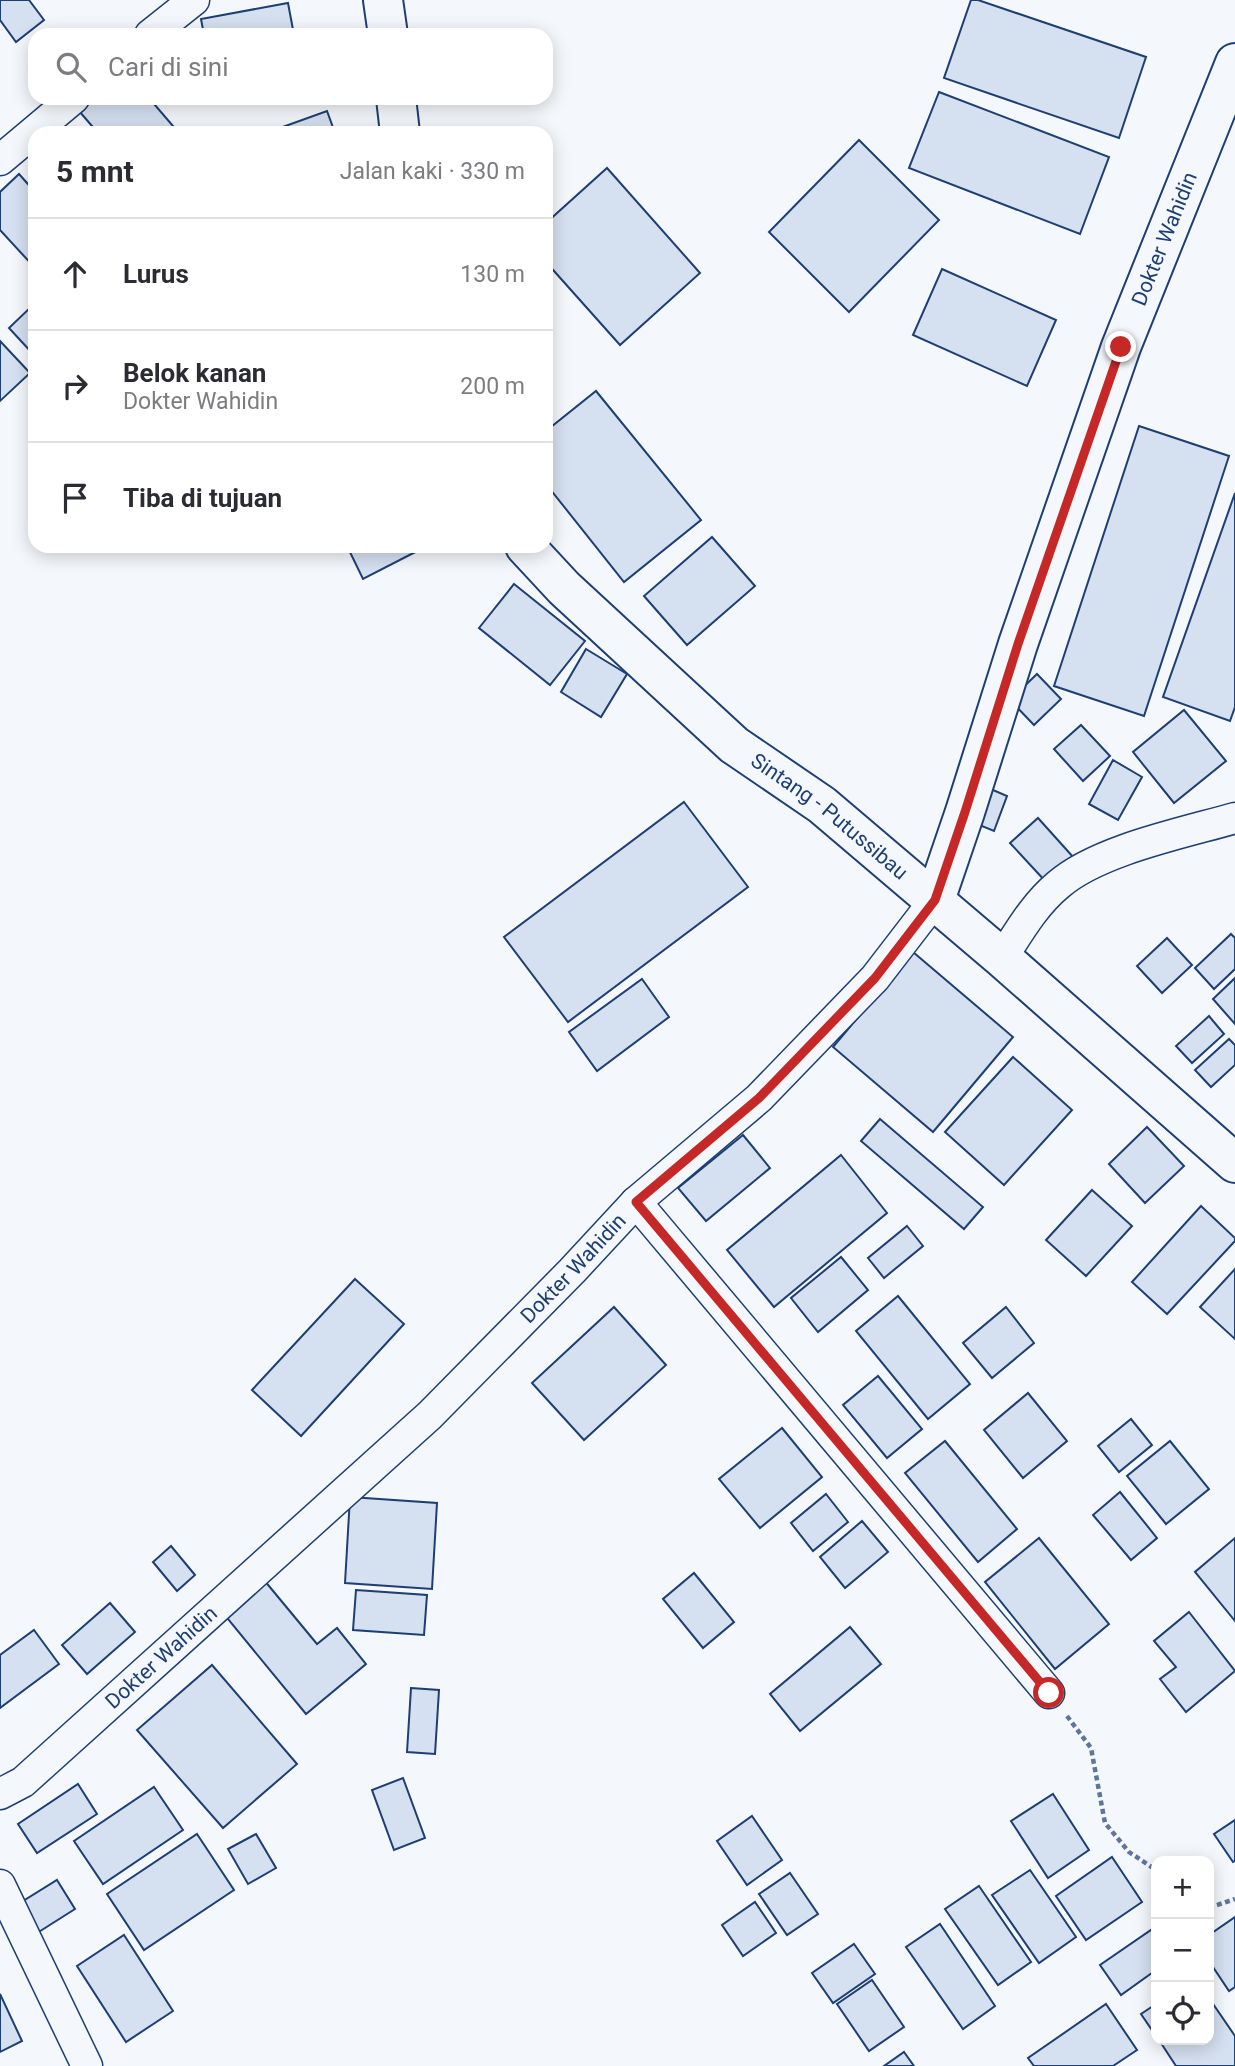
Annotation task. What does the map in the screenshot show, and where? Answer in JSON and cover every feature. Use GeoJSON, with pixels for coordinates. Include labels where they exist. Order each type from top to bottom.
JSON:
{"type":"FeatureCollection","features":[{"type":"Feature","properties":{"kind":"main road"},"geometry":{"type":"LineString","coordinates":[[383,0],[387,28]]}},
{"type":"Feature","properties":{"kind":"main road","name":"Dokter Wahidin"},"geometry":{"type":"LineString","coordinates":[[935,900],[1018,644],[1121,347],[1235,63]]}},
{"type":"Feature","properties":{"kind":"main road"},"geometry":{"type":"LineString","coordinates":[[397,105],[399,126]]}},
{"type":"Feature","properties":{"kind":"main road","name":"Sintang - Putussibau"},"geometry":{"type":"LineString","coordinates":[[532,553],[564,588],[734,745],[822,805],[1002,958],[1235,1163]]}},
{"type":"Feature","properties":{"kind":"street"},"geometry":{"type":"LineString","coordinates":[[159,28],[194,0]]}},
{"type":"Feature","properties":{"kind":"street"},"geometry":{"type":"LineString","coordinates":[[41,126],[66,105]]}},
{"type":"Feature","properties":{"kind":"street"},"geometry":{"type":"LineString","coordinates":[[0,160],[28,137]]}},
{"type":"Feature","properties":{"kind":"street"},"geometry":{"type":"LineString","coordinates":[[1002,958],[1033,909],[1059,884],[1085,866],[1109,855],[1235,818]]}},
{"type":"Feature","properties":{"kind":"street","name":"Dokter Wahidin"},"geometry":{"type":"LineString","coordinates":[[0,1794],[23,1782],[430,1415],[636,1202],[759,1098],[875,978],[935,900]]}},
{"type":"Feature","properties":{"kind":"street"},"geometry":{"type":"LineString","coordinates":[[636,1202],[1049,1693]]}},
{"type":"Feature","properties":{"kind":"street"},"geometry":{"type":"LineString","coordinates":[[0,1885],[87,2066]]}},
{"type":"Feature","properties":{"kind":"path"},"geometry":{"type":"LineString","coordinates":[[1049,1693],[1091,1748],[1105,1823],[1129,1852],[1151,1867]]}},
{"type":"Feature","properties":{"kind":"path"},"geometry":{"type":"LineString","coordinates":[[1214,1906],[1235,1899]]}},
{"type":"Feature","properties":{"kind":"building"},"geometry":{"type":"Polygon","coordinates":[[[0,0],[29,0],[44,20],[34,28],[28,28],[28,33],[16,42],[0,20],[0,0]]]}},
{"type":"Feature","properties":{"kind":"building"},"geometry":{"type":"Polygon","coordinates":[[[971,0],[978,0],[1146,57],[1119,138],[944,78],[971,0]]]}},
{"type":"Feature","properties":{"kind":"building"},"geometry":{"type":"Polygon","coordinates":[[[288,3],[293,28],[203,28],[201,19],[288,3]]]}},
{"type":"Feature","properties":{"kind":"building"},"geometry":{"type":"Polygon","coordinates":[[[939,92],[1109,157],[1080,234],[909,168],[939,92]]]}},
{"type":"Feature","properties":{"kind":"building"},"geometry":{"type":"Polygon","coordinates":[[[86,105],[155,105],[173,126],[92,126],[79,111],[86,105]]]}},
{"type":"Feature","properties":{"kind":"building"},"geometry":{"type":"Polygon","coordinates":[[[327,111],[332,126],[285,126],[327,111]]]}},
{"type":"Feature","properties":{"kind":"building"},"geometry":{"type":"Polygon","coordinates":[[[859,140],[939,220],[849,312],[769,232],[859,140]]]}},
{"type":"Feature","properties":{"kind":"building"},"geometry":{"type":"Polygon","coordinates":[[[607,168],[700,273],[620,345],[553,270],[553,217],[607,168]]]}},
{"type":"Feature","properties":{"kind":"building"},"geometry":{"type":"Polygon","coordinates":[[[19,174],[28,184],[28,260],[0,230],[0,192],[19,174]]]}},
{"type":"Feature","properties":{"kind":"building"},"geometry":{"type":"Polygon","coordinates":[[[942,269],[1056,320],[1027,386],[913,335],[942,269]]]}},
{"type":"Feature","properties":{"kind":"building"},"geometry":{"type":"Polygon","coordinates":[[[28,310],[28,349],[9,328],[28,310]]]}},
{"type":"Feature","properties":{"kind":"building"},"geometry":{"type":"Polygon","coordinates":[[[0,341],[28,371],[28,375],[0,401],[0,341]]]}},
{"type":"Feature","properties":{"kind":"building"},"geometry":{"type":"Polygon","coordinates":[[[596,391],[701,520],[624,582],[553,493],[553,425],[596,391]]]}},
{"type":"Feature","properties":{"kind":"building"},"geometry":{"type":"Polygon","coordinates":[[[1139,426],[1229,456],[1144,716],[1054,686],[1139,426]]]}},
{"type":"Feature","properties":{"kind":"building"},"geometry":{"type":"Polygon","coordinates":[[[1235,493],[1235,707],[1230,721],[1163,697],[1235,493]]]}},
{"type":"Feature","properties":{"kind":"building"},"geometry":{"type":"Polygon","coordinates":[[[712,537],[755,586],[687,645],[644,596],[712,537]]]}},
{"type":"Feature","properties":{"kind":"building"},"geometry":{"type":"Polygon","coordinates":[[[350,553],[413,553],[363,579],[350,553]]]}},
{"type":"Feature","properties":{"kind":"building"},"geometry":{"type":"Polygon","coordinates":[[[514,584],[585,641],[550,685],[479,628],[514,584]]]}},
{"type":"Feature","properties":{"kind":"building"},"geometry":{"type":"Polygon","coordinates":[[[586,649],[627,674],[601,717],[561,692],[586,649]]]}},
{"type":"Feature","properties":{"kind":"building"},"geometry":{"type":"Polygon","coordinates":[[[1037,674],[1061,699],[1034,725],[1010,700],[1037,674]]]}},
{"type":"Feature","properties":{"kind":"building"},"geometry":{"type":"Polygon","coordinates":[[[1184,710],[1226,761],[1174,803],[1133,752],[1184,710]]]}},
{"type":"Feature","properties":{"kind":"building"},"geometry":{"type":"Polygon","coordinates":[[[1081,725],[1110,756],[1083,781],[1054,749],[1081,725]]]}},
{"type":"Feature","properties":{"kind":"building"},"geometry":{"type":"Polygon","coordinates":[[[1113,760],[1142,777],[1118,820],[1089,804],[1113,760]]]}},
{"type":"Feature","properties":{"kind":"building"},"geometry":{"type":"Polygon","coordinates":[[[986,787],[1007,796],[994,831],[972,822],[986,787]]]}},
{"type":"Feature","properties":{"kind":"building"},"geometry":{"type":"Polygon","coordinates":[[[684,802],[748,887],[568,1022],[504,937],[684,802]]]}},
{"type":"Feature","properties":{"kind":"building"},"geometry":{"type":"Polygon","coordinates":[[[1038,818],[1074,858],[1047,883],[1010,843],[1038,818]]]}},
{"type":"Feature","properties":{"kind":"building"},"geometry":{"type":"Polygon","coordinates":[[[1231,934],[1235,938],[1235,969],[1214,989],[1195,968],[1231,934]]]}},
{"type":"Feature","properties":{"kind":"building"},"geometry":{"type":"Polygon","coordinates":[[[1167,938],[1192,965],[1162,993],[1137,966],[1167,938]]]}},
{"type":"Feature","properties":{"kind":"building"},"geometry":{"type":"Polygon","coordinates":[[[913,952],[1013,1037],[933,1132],[833,1047],[913,952]]]}},
{"type":"Feature","properties":{"kind":"building"},"geometry":{"type":"Polygon","coordinates":[[[1235,978],[1235,1024],[1213,999],[1235,978]]]}},
{"type":"Feature","properties":{"kind":"building"},"geometry":{"type":"Polygon","coordinates":[[[642,979],[669,1017],[597,1071],[569,1032],[642,979]]]}},
{"type":"Feature","properties":{"kind":"building"},"geometry":{"type":"Polygon","coordinates":[[[1209,1016],[1224,1034],[1192,1063],[1176,1046],[1209,1016]]]}},
{"type":"Feature","properties":{"kind":"building"},"geometry":{"type":"Polygon","coordinates":[[[1229,1039],[1235,1045],[1235,1065],[1211,1087],[1195,1070],[1229,1039]]]}},
{"type":"Feature","properties":{"kind":"building"},"geometry":{"type":"Polygon","coordinates":[[[1013,1057],[1072,1110],[1004,1185],[945,1132],[1013,1057]]]}},
{"type":"Feature","properties":{"kind":"building"},"geometry":{"type":"Polygon","coordinates":[[[880,1119],[983,1207],[964,1229],[861,1141],[880,1119]]]}},
{"type":"Feature","properties":{"kind":"building"},"geometry":{"type":"Polygon","coordinates":[[[1147,1127],[1184,1166],[1145,1203],[1109,1164],[1147,1127]]]}},
{"type":"Feature","properties":{"kind":"building"},"geometry":{"type":"Polygon","coordinates":[[[743,1135],[770,1168],[706,1221],[678,1188],[743,1135]]]}},
{"type":"Feature","properties":{"kind":"building"},"geometry":{"type":"Polygon","coordinates":[[[841,1155],[887,1213],[774,1307],[727,1250],[841,1155]]]}},
{"type":"Feature","properties":{"kind":"building"},"geometry":{"type":"Polygon","coordinates":[[[1092,1190],[1132,1226],[1086,1276],[1046,1240],[1092,1190]]]}},
{"type":"Feature","properties":{"kind":"building"},"geometry":{"type":"Polygon","coordinates":[[[1201,1206],[1235,1241],[1167,1314],[1132,1282],[1201,1206]]]}},
{"type":"Feature","properties":{"kind":"building"},"geometry":{"type":"Polygon","coordinates":[[[907,1226],[923,1246],[884,1278],[868,1258],[907,1226]]]}},
{"type":"Feature","properties":{"kind":"building"},"geometry":{"type":"Polygon","coordinates":[[[841,1257],[868,1290],[818,1332],[791,1298],[841,1257]]]}},
{"type":"Feature","properties":{"kind":"building"},"geometry":{"type":"Polygon","coordinates":[[[1235,1269],[1235,1339],[1200,1307],[1235,1269]]]}},
{"type":"Feature","properties":{"kind":"building"},"geometry":{"type":"Polygon","coordinates":[[[355,1279],[404,1324],[301,1436],[252,1390],[355,1279]]]}},
{"type":"Feature","properties":{"kind":"building"},"geometry":{"type":"Polygon","coordinates":[[[898,1296],[970,1384],[928,1419],[856,1331],[898,1296]]]}},
{"type":"Feature","properties":{"kind":"building"},"geometry":{"type":"Polygon","coordinates":[[[614,1307],[666,1365],[584,1440],[532,1383],[614,1307]]]}},
{"type":"Feature","properties":{"kind":"building"},"geometry":{"type":"Polygon","coordinates":[[[1006,1307],[1034,1343],[992,1378],[963,1343],[1006,1307]]]}},
{"type":"Feature","properties":{"kind":"building"},"geometry":{"type":"Polygon","coordinates":[[[878,1376],[922,1429],[887,1458],[843,1405],[878,1376]]]}},
{"type":"Feature","properties":{"kind":"building"},"geometry":{"type":"Polygon","coordinates":[[[1028,1393],[1067,1441],[1023,1478],[984,1430],[1028,1393]]]}},
{"type":"Feature","properties":{"kind":"building"},"geometry":{"type":"Polygon","coordinates":[[[1131,1419],[1152,1445],[1119,1472],[1098,1446],[1131,1419]]]}},
{"type":"Feature","properties":{"kind":"building"},"geometry":{"type":"Polygon","coordinates":[[[782,1428],[822,1477],[760,1528],[719,1479],[782,1428]]]}},
{"type":"Feature","properties":{"kind":"building"},"geometry":{"type":"Polygon","coordinates":[[[945,1441],[1017,1529],[978,1562],[905,1473],[945,1441]]]}},
{"type":"Feature","properties":{"kind":"building"},"geometry":{"type":"Polygon","coordinates":[[[1170,1441],[1209,1489],[1166,1524],[1127,1476],[1170,1441]]]}},
{"type":"Feature","properties":{"kind":"building"},"geometry":{"type":"Polygon","coordinates":[[[1120,1492],[1157,1538],[1131,1560],[1093,1515],[1120,1492]]]}},
{"type":"Feature","properties":{"kind":"building"},"geometry":{"type":"Polygon","coordinates":[[[826,1494],[848,1522],[813,1551],[791,1523],[826,1494]]]}},
{"type":"Feature","properties":{"kind":"building"},"geometry":{"type":"Polygon","coordinates":[[[350,1497],[437,1503],[432,1589],[345,1583],[350,1497]]]}},
{"type":"Feature","properties":{"kind":"building"},"geometry":{"type":"Polygon","coordinates":[[[862,1521],[888,1552],[845,1588],[820,1557],[862,1521]]]}},
{"type":"Feature","properties":{"kind":"building"},"geometry":{"type":"Polygon","coordinates":[[[1039,1538],[1109,1624],[1055,1669],[985,1582],[1039,1538]]]}},
{"type":"Feature","properties":{"kind":"building"},"geometry":{"type":"Polygon","coordinates":[[[1235,1538],[1235,1621],[1195,1572],[1235,1538]]]}},
{"type":"Feature","properties":{"kind":"building"},"geometry":{"type":"Polygon","coordinates":[[[171,1546],[195,1575],[177,1591],[153,1562],[171,1546]]]}},
{"type":"Feature","properties":{"kind":"building"},"geometry":{"type":"Polygon","coordinates":[[[694,1573],[734,1622],[703,1648],[663,1599],[694,1573]]]}},
{"type":"Feature","properties":{"kind":"building"},"geometry":{"type":"Polygon","coordinates":[[[264,1580],[317,1644],[337,1628],[366,1664],[306,1714],[223,1613],[264,1580]]]}},
{"type":"Feature","properties":{"kind":"building"},"geometry":{"type":"Polygon","coordinates":[[[356,1590],[427,1595],[424,1635],[353,1630],[356,1590]]]}},
{"type":"Feature","properties":{"kind":"building"},"geometry":{"type":"Polygon","coordinates":[[[110,1603],[135,1632],[87,1674],[62,1645],[110,1603]]]}},
{"type":"Feature","properties":{"kind":"building"},"geometry":{"type":"Polygon","coordinates":[[[1189,1612],[1235,1671],[1186,1712],[1160,1679],[1176,1667],[1154,1641],[1189,1612]]]}},
{"type":"Feature","properties":{"kind":"building"},"geometry":{"type":"Polygon","coordinates":[[[850,1627],[881,1664],[800,1731],[770,1694],[850,1627]]]}},
{"type":"Feature","properties":{"kind":"building"},"geometry":{"type":"Polygon","coordinates":[[[34,1630],[59,1664],[0,1708],[0,1655],[34,1630]]]}},
{"type":"Feature","properties":{"kind":"building"},"geometry":{"type":"Polygon","coordinates":[[[212,1665],[297,1764],[223,1828],[137,1730],[212,1665]]]}},
{"type":"Feature","properties":{"kind":"building"},"geometry":{"type":"Polygon","coordinates":[[[411,1688],[439,1690],[435,1754],[407,1752],[411,1688]]]}},
{"type":"Feature","properties":{"kind":"building"},"geometry":{"type":"Polygon","coordinates":[[[403,1778],[425,1838],[394,1850],[372,1790],[403,1778]]]}},
{"type":"Feature","properties":{"kind":"building"},"geometry":{"type":"Polygon","coordinates":[[[78,1784],[97,1814],[37,1853],[18,1824],[78,1784]]]}},
{"type":"Feature","properties":{"kind":"building"},"geometry":{"type":"Polygon","coordinates":[[[154,1787],[183,1830],[103,1884],[74,1841],[154,1787]]]}},
{"type":"Feature","properties":{"kind":"building"},"geometry":{"type":"Polygon","coordinates":[[[1053,1794],[1089,1850],[1048,1878],[1011,1821],[1053,1794]]]}},
{"type":"Feature","properties":{"kind":"building"},"geometry":{"type":"Polygon","coordinates":[[[752,1816],[782,1860],[747,1885],[717,1841],[752,1816]]]}},
{"type":"Feature","properties":{"kind":"building"},"geometry":{"type":"Polygon","coordinates":[[[1235,1820],[1235,1861],[1233,1862],[1214,1834],[1235,1820]]]}},
{"type":"Feature","properties":{"kind":"building"},"geometry":{"type":"Polygon","coordinates":[[[197,1834],[234,1890],[144,1950],[107,1894],[197,1834]]]}},
{"type":"Feature","properties":{"kind":"building"},"geometry":{"type":"Polygon","coordinates":[[[256,1834],[276,1868],[248,1884],[228,1849],[256,1834]]]}},
{"type":"Feature","properties":{"kind":"building"},"geometry":{"type":"Polygon","coordinates":[[[1112,1857],[1142,1902],[1086,1940],[1056,1896],[1112,1857]]]}},
{"type":"Feature","properties":{"kind":"building"},"geometry":{"type":"Polygon","coordinates":[[[1030,1870],[1076,1937],[1039,1963],[992,1895],[1030,1870]]]}},
{"type":"Feature","properties":{"kind":"building"},"geometry":{"type":"Polygon","coordinates":[[[790,1873],[818,1914],[787,1935],[759,1894],[790,1873]]]}},
{"type":"Feature","properties":{"kind":"building"},"geometry":{"type":"Polygon","coordinates":[[[57,1880],[75,1909],[34,1935],[15,1906],[57,1880]]]}},
{"type":"Feature","properties":{"kind":"building"},"geometry":{"type":"Polygon","coordinates":[[[979,1886],[1031,1962],[998,1985],[945,1909],[979,1886]]]}},
{"type":"Feature","properties":{"kind":"building"},"geometry":{"type":"Polygon","coordinates":[[[755,1902],[776,1933],[743,1956],[722,1925],[755,1902]]]}},
{"type":"Feature","properties":{"kind":"building"},"geometry":{"type":"Polygon","coordinates":[[[1235,1917],[1235,1987],[1229,1991],[1214,1968],[1214,1932],[1235,1917]]]}},
{"type":"Feature","properties":{"kind":"building"},"geometry":{"type":"Polygon","coordinates":[[[940,1924],[995,2006],[963,2029],[906,1947],[940,1924]]]}},
{"type":"Feature","properties":{"kind":"building"},"geometry":{"type":"Polygon","coordinates":[[[1151,1930],[1151,1974],[1121,1995],[1100,1965],[1151,1930]]]}},
{"type":"Feature","properties":{"kind":"building"},"geometry":{"type":"Polygon","coordinates":[[[124,1935],[173,2011],[126,2042],[77,1966],[124,1935]]]}},
{"type":"Feature","properties":{"kind":"building"},"geometry":{"type":"Polygon","coordinates":[[[854,1944],[875,1974],[833,2003],[812,1973],[854,1944]]]}},
{"type":"Feature","properties":{"kind":"building"},"geometry":{"type":"Polygon","coordinates":[[[872,1980],[904,2027],[869,2051],[837,2004],[872,1980]]]}},
{"type":"Feature","properties":{"kind":"building"},"geometry":{"type":"Polygon","coordinates":[[[0,1994],[22,2041],[0,2052],[0,1994]]]}},
{"type":"Feature","properties":{"kind":"building"},"geometry":{"type":"Polygon","coordinates":[[[1106,2004],[1137,2050],[1113,2066],[1034,2066],[1028,2058],[1106,2004]]]}},
{"type":"Feature","properties":{"kind":"building"},"geometry":{"type":"Polygon","coordinates":[[[1214,2005],[1235,2036],[1235,2066],[1176,2066],[1162,2045],[1214,2045],[1214,2005]]]}},
{"type":"Feature","properties":{"kind":"building"},"geometry":{"type":"Polygon","coordinates":[[[1151,2007],[1151,2029],[1141,2014],[1151,2007]]]}},
{"type":"Feature","properties":{"kind":"building"},"geometry":{"type":"Polygon","coordinates":[[[904,2052],[914,2066],[884,2066],[904,2052]]]}},
{"type":"Feature","properties":{"kind":"route"},"geometry":{"type":"LineString","coordinates":[[1049,1693],[636,1202],[759,1098],[875,978],[935,900],[1018,644],[1121,347]]}}]}
